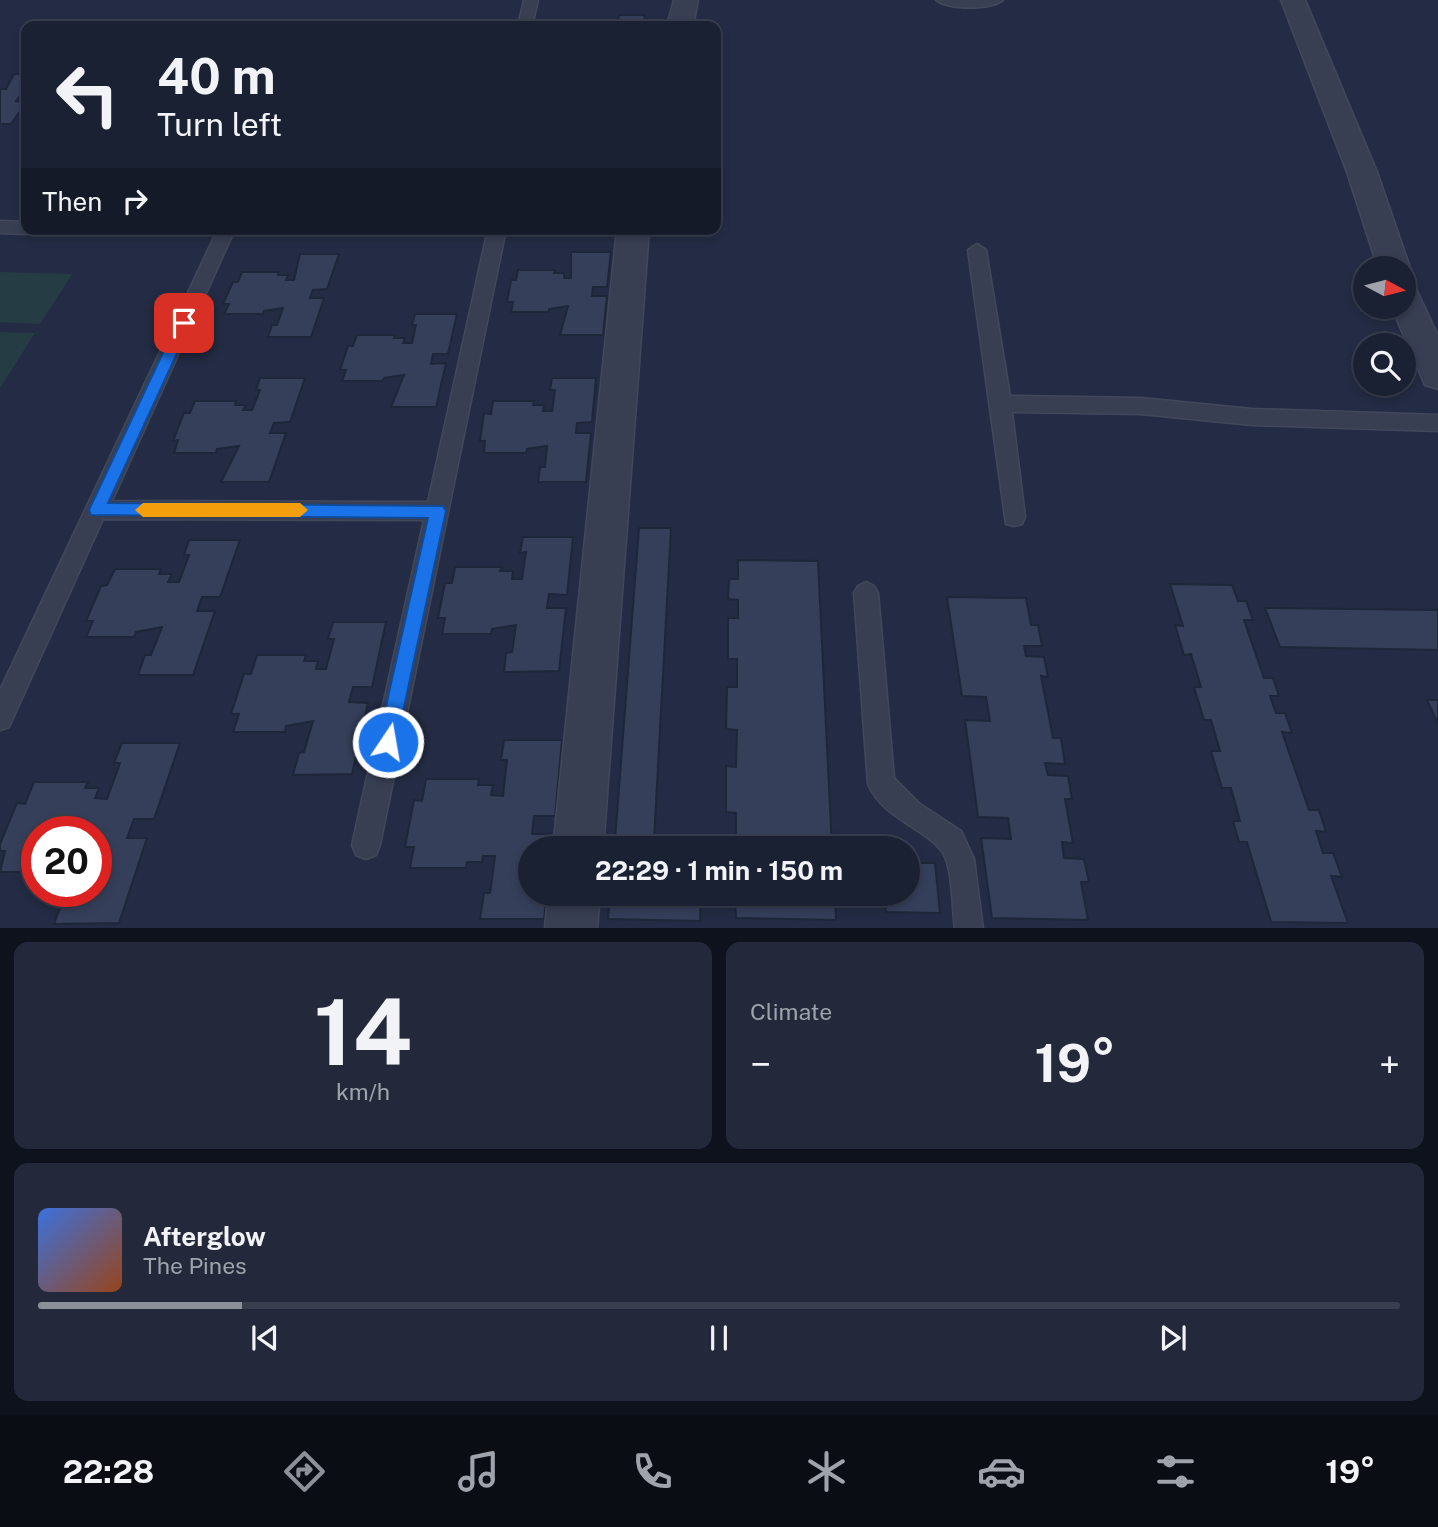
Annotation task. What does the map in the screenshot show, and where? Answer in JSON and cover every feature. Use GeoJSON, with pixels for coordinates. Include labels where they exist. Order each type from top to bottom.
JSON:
{"type":"FeatureCollection","features":[{"type":"Feature","properties":{"kind":"street"},"geometry":{"type":"LineString","coordinates":[[681,21],[686,0]]}},
{"type":"Feature","properties":{"kind":"street"},"geometry":{"type":"LineString","coordinates":[[1293,0],[1362,172],[1390,256]]}},
{"type":"Feature","properties":{"kind":"street"},"geometry":{"type":"LineString","coordinates":[[579,836],[624,303],[632,235]]}},
{"type":"Feature","properties":{"kind":"street"},"geometry":{"type":"LineString","coordinates":[[1413,319],[1438,375]]}},
{"type":"Feature","properties":{"kind":"street"},"geometry":{"type":"LineString","coordinates":[[571,928],[573,906]]}},
{"type":"Feature","properties":{"kind":"lane"},"geometry":{"type":"LineString","coordinates":[[525,21],[531,0]]}},
{"type":"Feature","properties":{"kind":"lane"},"geometry":{"type":"LineString","coordinates":[[943,0],[977,3],[996,0]]}},
{"type":"Feature","properties":{"kind":"lane"},"geometry":{"type":"LineString","coordinates":[[0,228],[21,228]]}},
{"type":"Feature","properties":{"kind":"lane"},"geometry":{"type":"LineString","coordinates":[[0,718],[225,235]]}},
{"type":"Feature","properties":{"kind":"lane"},"geometry":{"type":"LineString","coordinates":[[366,845],[497,235]]}},
{"type":"Feature","properties":{"kind":"lane"},"geometry":{"type":"LineString","coordinates":[[977,250],[1001,404],[1014,517]]}},
{"type":"Feature","properties":{"kind":"lane"},"geometry":{"type":"LineString","coordinates":[[1001,404],[1141,406],[1252,417],[1438,423]]}},
{"type":"Feature","properties":{"kind":"lane"},"geometry":{"type":"LineString","coordinates":[[97,510],[437,511]]}},
{"type":"Feature","properties":{"kind":"lane"},"geometry":{"type":"LineString","coordinates":[[866,593],[881,784],[911,813],[951,841],[960,859],[969,928]]}},
{"type":"Feature","properties":{"kind":"shaded area"},"geometry":{"type":"Polygon","coordinates":[[[0,272],[72,274],[40,324],[0,322],[0,272]]]}},
{"type":"Feature","properties":{"kind":"shaded area"},"geometry":{"type":"Polygon","coordinates":[[[0,332],[35,333],[0,388],[0,332]]]}},
{"type":"Feature","properties":{"kind":"building"},"geometry":{"type":"Polygon","coordinates":[[[619,15],[645,15],[644,21],[618,21],[619,15]]]}},
{"type":"Feature","properties":{"kind":"building"},"geometry":{"type":"Polygon","coordinates":[[[14,74],[21,74],[21,96],[16,101],[21,102],[21,110],[11,124],[0,124],[0,89],[6,89],[14,74]]]}},
{"type":"Feature","properties":{"kind":"building"},"geometry":{"type":"Polygon","coordinates":[[[571,252],[611,252],[607,287],[593,287],[592,296],[607,296],[603,335],[560,335],[568,306],[549,309],[549,312],[511,312],[513,302],[507,302],[511,280],[516,280],[518,270],[555,270],[554,273],[564,273],[564,278],[571,278],[571,252]]]}},
{"type":"Feature","properties":{"kind":"building"},"geometry":{"type":"Polygon","coordinates":[[[300,254],[339,254],[327,289],[313,290],[310,298],[324,298],[311,337],[268,337],[272,325],[277,325],[283,308],[264,311],[263,314],[224,314],[229,304],[223,304],[233,282],[238,282],[242,272],[279,272],[278,275],[288,275],[286,280],[294,280],[300,254]]]}},
{"type":"Feature","properties":{"kind":"building"},"geometry":{"type":"Polygon","coordinates":[[[415,314],[457,314],[448,354],[433,354],[431,364],[446,363],[436,407],[391,407],[404,375],[384,378],[382,381],[342,381],[346,370],[340,370],[348,346],[353,346],[357,335],[395,335],[394,338],[405,338],[403,343],[412,343],[416,325],[412,325],[415,314]]]}},
{"type":"Feature","properties":{"kind":"building"},"geometry":{"type":"Polygon","coordinates":[[[260,378],[305,378],[290,422],[274,423],[270,433],[286,433],[269,482],[221,482],[239,446],[217,449],[216,453],[174,453],[178,440],[173,441],[184,413],[190,413],[195,401],[236,401],[235,405],[246,405],[243,410],[252,410],[260,390],[256,390],[260,378]]]}},
{"type":"Feature","properties":{"kind":"building"},"geometry":{"type":"Polygon","coordinates":[[[552,378],[596,378],[592,422],[577,423],[576,433],[591,433],[586,482],[538,482],[540,467],[545,467],[547,446],[527,449],[526,453],[484,453],[485,441],[480,441],[484,413],[491,414],[493,401],[534,401],[533,405],[544,405],[543,411],[552,411],[555,390],[550,390],[552,378]]]}},
{"type":"Feature","properties":{"kind":"building"},"geometry":{"type":"Polygon","coordinates":[[[639,528],[671,528],[654,836],[615,836],[639,528]]]}},
{"type":"Feature","properties":{"kind":"building"},"geometry":{"type":"Polygon","coordinates":[[[523,537],[573,537],[567,595],[549,594],[547,608],[566,608],[559,671],[504,672],[506,653],[512,652],[516,625],[492,629],[491,634],[442,634],[445,618],[438,618],[445,583],[452,583],[455,567],[502,567],[500,571],[513,571],[512,579],[522,579],[526,552],[520,553],[523,537]]]}},
{"type":"Feature","properties":{"kind":"building"},"geometry":{"type":"Polygon","coordinates":[[[189,540],[240,540],[220,597],[202,597],[197,611],[215,611],[193,675],[138,675],[145,655],[151,655],[162,627],[136,632],[134,637],[86,637],[93,621],[86,621],[101,586],[107,585],[115,569],[161,569],[159,574],[172,574],[168,582],[179,582],[189,555],[184,555],[189,540]]]}},
{"type":"Feature","properties":{"kind":"building"},"geometry":{"type":"Polygon","coordinates":[[[738,560],[818,561],[831,836],[736,836],[736,813],[726,812],[726,766],[736,767],[737,730],[726,729],[727,687],[737,687],[737,659],[728,659],[728,618],[738,618],[738,600],[728,599],[729,579],[738,579],[738,560]]]}},
{"type":"Feature","properties":{"kind":"building"},"geometry":{"type":"Polygon","coordinates":[[[1170,584],[1232,585],[1238,601],[1246,601],[1253,620],[1244,620],[1264,678],[1273,678],[1279,696],[1270,696],[1276,713],[1285,713],[1292,733],[1282,732],[1309,810],[1319,810],[1326,832],[1316,831],[1323,853],[1333,853],[1342,877],[1331,876],[1348,923],[1271,922],[1247,842],[1239,842],[1233,821],[1240,821],[1231,788],[1222,788],[1211,751],[1220,751],[1211,720],[1204,720],[1194,687],[1201,687],[1191,654],[1184,655],[1175,625],[1183,626],[1170,584]]]}},
{"type":"Feature","properties":{"kind":"building"},"geometry":{"type":"Polygon","coordinates":[[[947,597],[1026,598],[1031,625],[1038,625],[1042,646],[1024,646],[1026,656],[1044,657],[1048,677],[1041,676],[1053,738],[1061,738],[1065,764],[1045,763],[1048,775],[1068,776],[1072,799],[1065,799],[1073,843],[1062,842],[1064,858],[1084,859],[1089,882],[1081,882],[1088,920],[992,918],[981,838],[1011,839],[1008,818],[978,817],[965,720],[990,721],[986,697],[962,696],[947,597]]]}},
{"type":"Feature","properties":{"kind":"building"},"geometry":{"type":"Polygon","coordinates":[[[1265,608],[1438,610],[1438,650],[1280,647],[1265,608]]]}},
{"type":"Feature","properties":{"kind":"building"},"geometry":{"type":"Polygon","coordinates":[[[333,622],[386,622],[372,687],[353,687],[349,702],[368,703],[352,774],[293,775],[299,753],[304,752],[313,721],[286,726],[285,732],[233,732],[239,714],[231,714],[244,674],[251,674],[257,655],[306,655],[304,661],[318,661],[316,669],[326,669],[334,639],[328,639],[333,622]]]}},
{"type":"Feature","properties":{"kind":"building"},"geometry":{"type":"Polygon","coordinates":[[[1427,700],[1438,700],[1438,724],[1427,700]]]}},
{"type":"Feature","properties":{"kind":"building"},"geometry":{"type":"Polygon","coordinates":[[[504,740],[562,740],[555,816],[534,816],[532,834],[552,836],[518,836],[518,906],[546,906],[544,919],[480,919],[484,893],[490,893],[495,856],[483,856],[482,862],[467,862],[466,868],[410,868],[414,847],[405,847],[414,800],[422,801],[426,779],[479,779],[478,785],[493,785],[491,795],[503,796],[507,760],[501,760],[504,740]]]}},
{"type":"Feature","properties":{"kind":"building"},"geometry":{"type":"Polygon","coordinates":[[[122,743],[180,743],[154,819],[134,819],[127,838],[147,838],[119,923],[54,924],[60,907],[112,907],[112,816],[21,816],[21,872],[0,872],[5,851],[0,851],[0,844],[17,803],[25,804],[34,782],[88,782],[85,788],[99,788],[95,798],[107,799],[120,763],[114,763],[122,743]]]}},
{"type":"Feature","properties":{"kind":"building"},"geometry":{"type":"Polygon","coordinates":[[[920,863],[935,863],[940,913],[886,912],[886,906],[920,906],[920,863]]]}},
{"type":"Feature","properties":{"kind":"building"},"geometry":{"type":"Polygon","coordinates":[[[609,906],[701,906],[700,921],[608,919],[609,906]]]}},
{"type":"Feature","properties":{"kind":"building"},"geometry":{"type":"Polygon","coordinates":[[[735,906],[835,906],[836,920],[736,918],[735,906]]]}},
{"type":"Feature","properties":{"kind":"slow traffic"},"geometry":{"type":"LineString","coordinates":[[143,510],[300,510]]}},
{"type":"Feature","properties":{"kind":"route"},"geometry":{"type":"LineString","coordinates":[[184,323],[97,510],[437,511],[388,742]]}}]}
